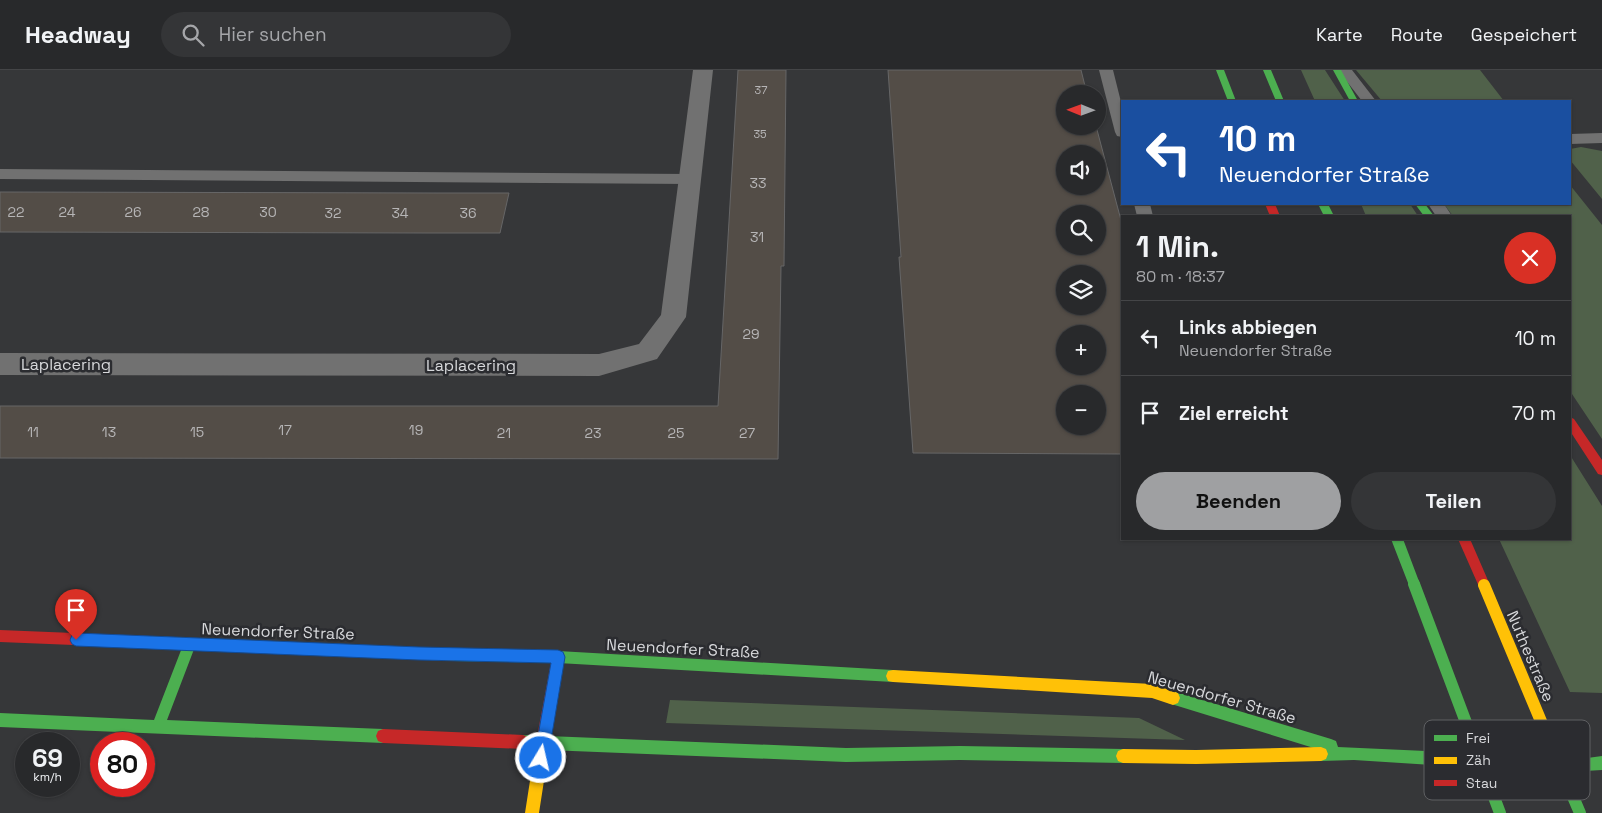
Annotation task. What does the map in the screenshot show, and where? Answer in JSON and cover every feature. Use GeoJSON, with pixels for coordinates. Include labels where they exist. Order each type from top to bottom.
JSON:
{"type":"FeatureCollection","features":[{"type":"Feature","properties":{"kind":"main road"},"geometry":{"type":"LineString","coordinates":[[1220,70],[1232,100]]}},
{"type":"Feature","properties":{"kind":"main road"},"geometry":{"type":"LineString","coordinates":[[1267,70],[1280,100]]}},
{"type":"Feature","properties":{"kind":"main road"},"geometry":{"type":"LineString","coordinates":[[1337,70],[1353,100]]}},
{"type":"Feature","properties":{"kind":"main road"},"geometry":{"type":"LineString","coordinates":[[1571,424],[1602,470]]}},
{"type":"Feature","properties":{"kind":"main road"},"geometry":{"type":"LineString","coordinates":[[1397,540],[1465,720]]}},
{"type":"Feature","properties":{"kind":"main road","name":"Nuthestraße"},"geometry":{"type":"LineString","coordinates":[[1464,540],[1541,720]]}},
{"type":"Feature","properties":{"kind":"main road","name":"Neuendorfer Straße"},"geometry":{"type":"LineString","coordinates":[[0,636],[558,657],[1152,691],[1354,753]]}},
{"type":"Feature","properties":{"kind":"main road"},"geometry":{"type":"LineString","coordinates":[[158,726],[190,644]]}},
{"type":"Feature","properties":{"kind":"main road"},"geometry":{"type":"LineString","coordinates":[[532,813],[558,657]]}},
{"type":"Feature","properties":{"kind":"main road","name":"Neuendorfer Straße"},"geometry":{"type":"LineString","coordinates":[[0,720],[846,755],[960,753],[1196,757],[1354,753],[1424,757]]}},
{"type":"Feature","properties":{"kind":"main road"},"geometry":{"type":"LineString","coordinates":[[1495,800],[1500,813]]}},
{"type":"Feature","properties":{"kind":"main road","name":"Nuthestraße"},"geometry":{"type":"LineString","coordinates":[[1575,800],[1580,813]]}},
{"type":"Feature","properties":{"kind":"street","name":"Laplacering"},"geometry":{"type":"LineString","coordinates":[[0,364],[599,365],[648,352],[673,317],[703,70]]}},
{"type":"Feature","properties":{"kind":"lane"},"geometry":{"type":"LineString","coordinates":[[1106,70],[1121,128]]}},
{"type":"Feature","properties":{"kind":"lane"},"geometry":{"type":"LineString","coordinates":[[1345,70],[1368,100]]}},
{"type":"Feature","properties":{"kind":"lane"},"geometry":{"type":"LineString","coordinates":[[1571,139],[1602,138]]}},
{"type":"Feature","properties":{"kind":"lane"},"geometry":{"type":"LineString","coordinates":[[0,174],[690,179]]}},
{"type":"Feature","properties":{"kind":"green space"},"geometry":{"type":"Polygon","coordinates":[[[1301,70],[1325,70],[1344,100],[1315,100],[1301,70]]]}},
{"type":"Feature","properties":{"kind":"green space"},"geometry":{"type":"Polygon","coordinates":[[[1356,70],[1480,70],[1503,100],[1381,100],[1356,70]]]}},
{"type":"Feature","properties":{"kind":"green space"},"geometry":{"type":"Polygon","coordinates":[[[1581,147],[1602,151],[1602,199],[1571,161],[1571,149],[1581,147]]]}},
{"type":"Feature","properties":{"kind":"green space"},"geometry":{"type":"Polygon","coordinates":[[[1571,186],[1602,225],[1602,439],[1571,392],[1571,215],[1452,215],[1445,205],[1571,205],[1571,186]]]}},
{"type":"Feature","properties":{"kind":"green space"},"geometry":{"type":"Polygon","coordinates":[[[1361,205],[1411,205],[1417,215],[1366,215],[1361,205]]]}},
{"type":"Feature","properties":{"kind":"green space"},"geometry":{"type":"Polygon","coordinates":[[[1571,457],[1602,506],[1602,693],[1570,692],[1499,540],[1571,540],[1571,457]]]}},
{"type":"Feature","properties":{"kind":"green space"},"geometry":{"type":"Polygon","coordinates":[[[670,700],[1139,718],[1185,740],[666,723],[670,700]]]}},
{"type":"Feature","properties":{"kind":"building"},"geometry":{"type":"Polygon","coordinates":[[[738,70],[786,70],[784,266],[781,266],[778,459],[0,458],[0,406],[718,406],[738,70]]]}},
{"type":"Feature","properties":{"kind":"building"},"geometry":{"type":"Polygon","coordinates":[[[888,70],[1081,70],[1085,85],[1056,85],[1056,135],[1098,135],[1101,145],[1056,145],[1056,195],[1106,195],[1106,164],[1121,220],[1121,454],[913,453],[888,70]]]}},
{"type":"Feature","properties":{"kind":"building"},"geometry":{"type":"Polygon","coordinates":[[[0,192],[509,193],[500,233],[426,233],[0,232],[0,192]]]}},
{"type":"Feature","properties":{"kind":"traffic: fast"},"geometry":{"type":"LineString","coordinates":[[1220,70],[1232,100]]}},
{"type":"Feature","properties":{"kind":"traffic: fast"},"geometry":{"type":"LineString","coordinates":[[1267,70],[1280,100]]}},
{"type":"Feature","properties":{"kind":"traffic: fast"},"geometry":{"type":"LineString","coordinates":[[1337,70],[1353,100]]}},
{"type":"Feature","properties":{"kind":"traffic: fast"},"geometry":{"type":"LineString","coordinates":[[1324,205],[1328,215]]}},
{"type":"Feature","properties":{"kind":"traffic: fast"},"geometry":{"type":"LineString","coordinates":[[1421,205],[1428,215]]}},
{"type":"Feature","properties":{"kind":"traffic: fast"},"geometry":{"type":"LineString","coordinates":[[1397,540],[1414,584]]}},
{"type":"Feature","properties":{"kind":"traffic: fast"},"geometry":{"type":"LineString","coordinates":[[1414,584],[1465,720]]}},
{"type":"Feature","properties":{"kind":"traffic: fast"},"geometry":{"type":"LineString","coordinates":[[158,726],[190,644]]}},
{"type":"Feature","properties":{"kind":"traffic: fast"},"geometry":{"type":"LineString","coordinates":[[453,655],[558,657],[893,676]]}},
{"type":"Feature","properties":{"kind":"traffic: fast"},"geometry":{"type":"LineString","coordinates":[[1173,698],[1331,746]]}},
{"type":"Feature","properties":{"kind":"traffic: fast"},"geometry":{"type":"LineString","coordinates":[[0,720],[383,736]]}},
{"type":"Feature","properties":{"kind":"traffic: fast"},"geometry":{"type":"LineString","coordinates":[[523,742],[846,755],[960,753],[1123,756]]}},
{"type":"Feature","properties":{"kind":"traffic: fast"},"geometry":{"type":"LineString","coordinates":[[1321,754],[1354,753],[1424,757]]}},
{"type":"Feature","properties":{"kind":"traffic: fast"},"geometry":{"type":"LineString","coordinates":[[1590,764],[1602,763]]}},
{"type":"Feature","properties":{"kind":"traffic: fast"},"geometry":{"type":"LineString","coordinates":[[1495,800],[1500,813]]}},
{"type":"Feature","properties":{"kind":"traffic: fast"},"geometry":{"type":"LineString","coordinates":[[1574,800],[1580,813]]}},
{"type":"Feature","properties":{"kind":"traffic: slow"},"geometry":{"type":"LineString","coordinates":[[1484,585],[1540,720]]}},
{"type":"Feature","properties":{"kind":"traffic: slow"},"geometry":{"type":"LineString","coordinates":[[147,642],[453,655]]}},
{"type":"Feature","properties":{"kind":"traffic: slow"},"geometry":{"type":"LineString","coordinates":[[893,676],[1152,691],[1173,698]]}},
{"type":"Feature","properties":{"kind":"traffic: slow"},"geometry":{"type":"LineString","coordinates":[[532,813],[543,742]]}},
{"type":"Feature","properties":{"kind":"traffic: slow"},"geometry":{"type":"LineString","coordinates":[[1123,756],[1196,757],[1321,754]]}},
{"type":"Feature","properties":{"kind":"traffic: jam"},"geometry":{"type":"LineString","coordinates":[[1270,205],[1275,215]]}},
{"type":"Feature","properties":{"kind":"traffic: jam"},"geometry":{"type":"LineString","coordinates":[[1571,424],[1602,470]]}},
{"type":"Feature","properties":{"kind":"traffic: jam"},"geometry":{"type":"LineString","coordinates":[[1464,540],[1484,585]]}},
{"type":"Feature","properties":{"kind":"traffic: jam"},"geometry":{"type":"LineString","coordinates":[[0,636],[147,642]]}},
{"type":"Feature","properties":{"kind":"traffic: jam"},"geometry":{"type":"LineString","coordinates":[[543,742],[558,657]]}},
{"type":"Feature","properties":{"kind":"traffic: jam"},"geometry":{"type":"LineString","coordinates":[[383,736],[523,742]]}},
{"type":"Feature","properties":{"kind":"route"},"geometry":{"type":"LineString","coordinates":[[76,640],[419,654],[558,657],[541,758]]}}]}
